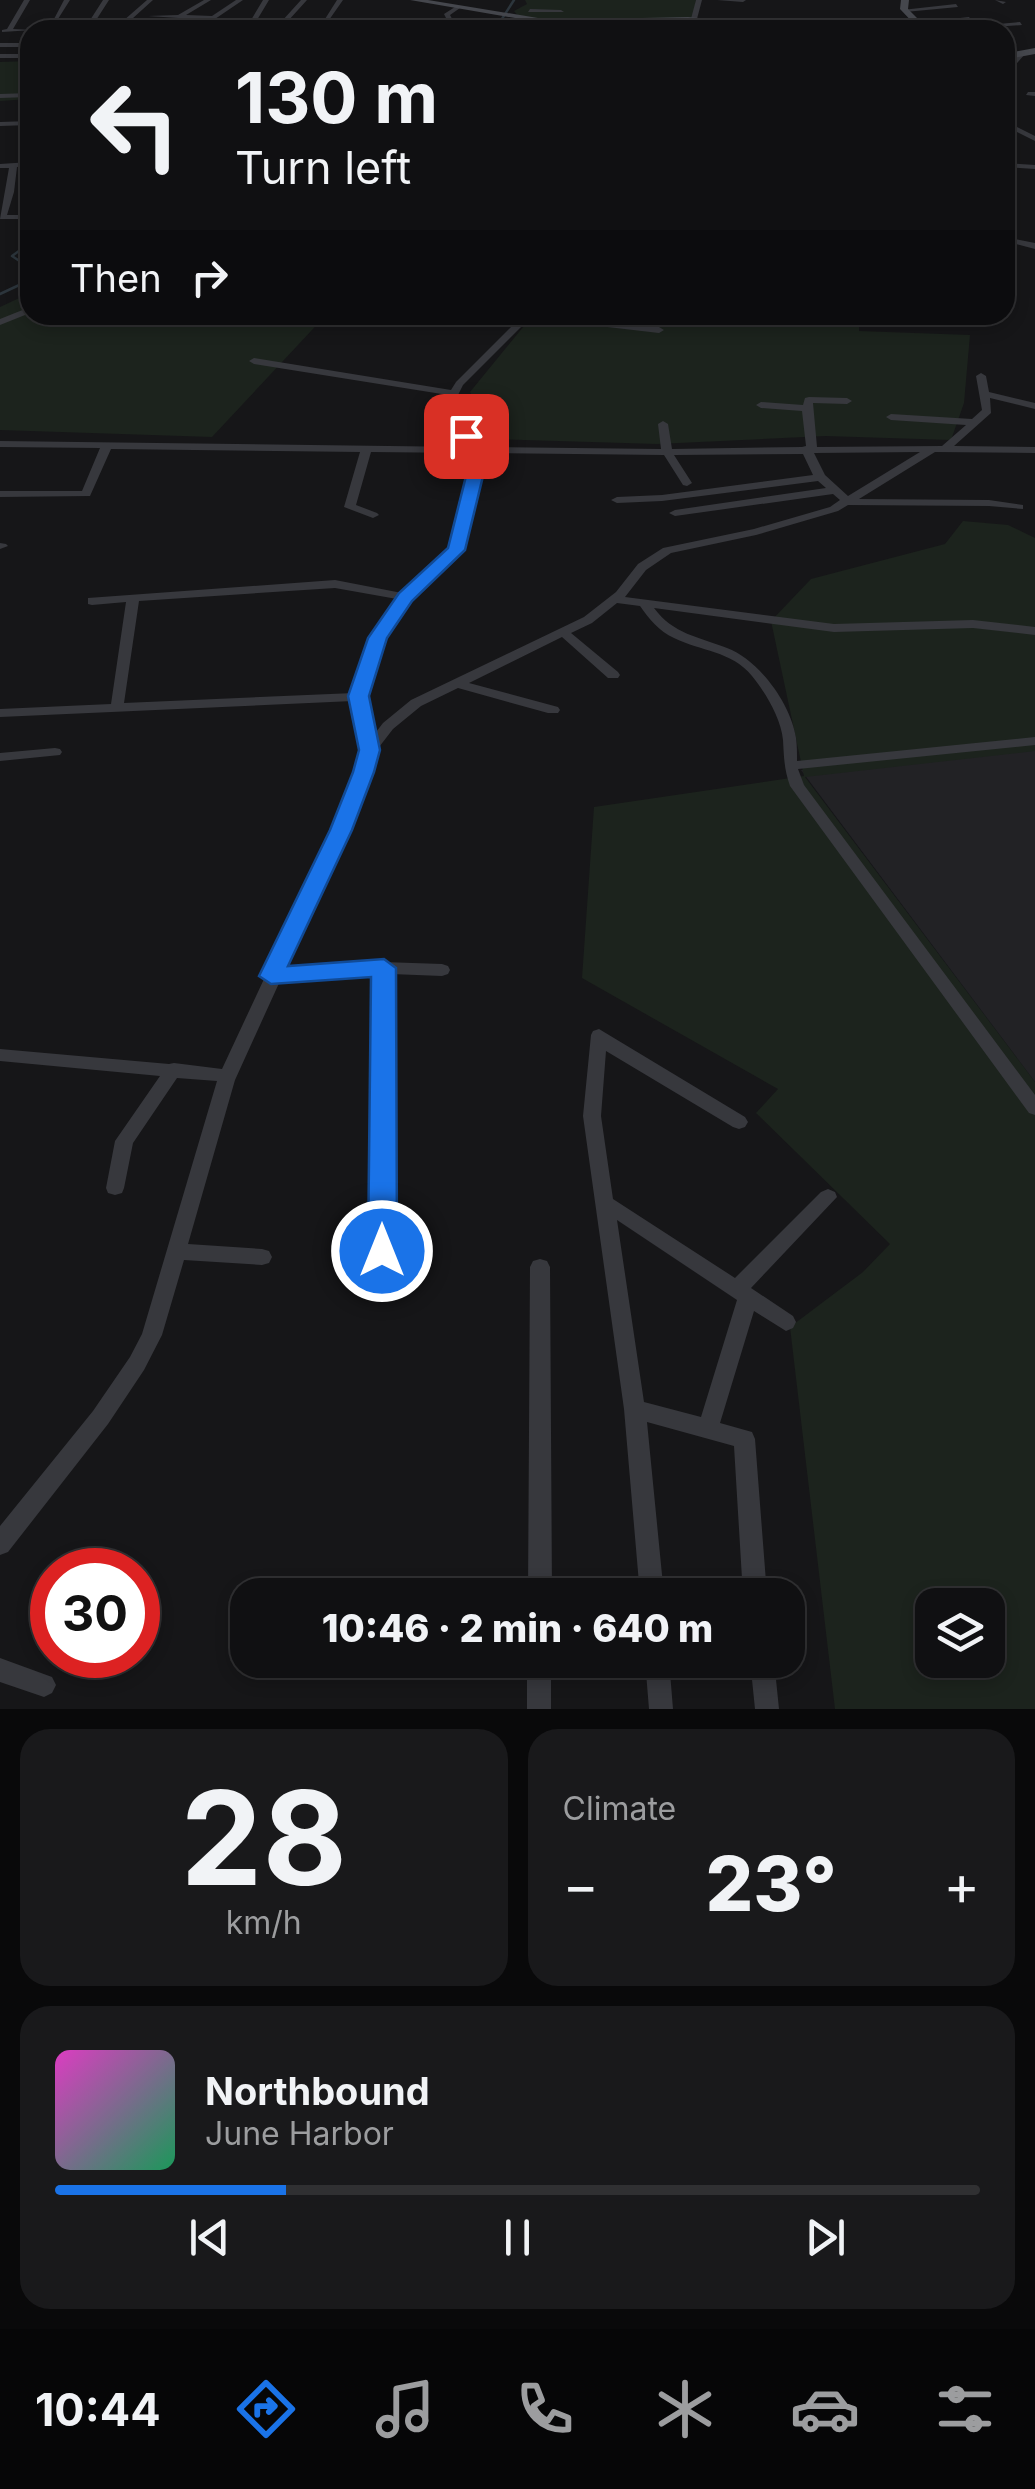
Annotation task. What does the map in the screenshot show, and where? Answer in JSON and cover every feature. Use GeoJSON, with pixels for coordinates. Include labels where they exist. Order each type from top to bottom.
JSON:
{"type":"FeatureCollection","features":[{"type":"Feature","properties":{"kind":"street"},"geometry":{"type":"LineString","coordinates":[[4,31],[26,0]]}},
{"type":"Feature","properties":{"kind":"street"},"geometry":{"type":"LineString","coordinates":[[56,18],[68,0]]}},
{"type":"Feature","properties":{"kind":"street"},"geometry":{"type":"LineString","coordinates":[[127,20],[150,0]]}},
{"type":"Feature","properties":{"kind":"street"},"geometry":{"type":"LineString","coordinates":[[179,17],[208,0]]}},
{"type":"Feature","properties":{"kind":"street"},"geometry":{"type":"LineString","coordinates":[[151,16],[212,18],[240,0]]}},
{"type":"Feature","properties":{"kind":"street"},"geometry":{"type":"LineString","coordinates":[[287,20],[304,0]]}},
{"type":"Feature","properties":{"kind":"street"},"geometry":{"type":"LineString","coordinates":[[326,20],[340,0]]}},
{"type":"Feature","properties":{"kind":"street"},"geometry":{"type":"LineString","coordinates":[[414,0],[538,20]]}},
{"type":"Feature","properties":{"kind":"street"},"geometry":{"type":"LineString","coordinates":[[696,20],[699,0]]}},
{"type":"Feature","properties":{"kind":"street"},"geometry":{"type":"LineString","coordinates":[[720,0],[743,0]]}},
{"type":"Feature","properties":{"kind":"street"},"geometry":{"type":"LineString","coordinates":[[852,0],[956,6]]}},
{"type":"Feature","properties":{"kind":"street"},"geometry":{"type":"LineString","coordinates":[[530,8],[560,5]]}},
{"type":"Feature","properties":{"kind":"street"},"geometry":{"type":"LineString","coordinates":[[450,20],[447,14],[459,8]]}},
{"type":"Feature","properties":{"kind":"street"},"geometry":{"type":"LineString","coordinates":[[330,13],[420,10]]}},
{"type":"Feature","properties":{"kind":"street"},"geometry":{"type":"LineString","coordinates":[[969,20],[982,18]]}},
{"type":"Feature","properties":{"kind":"street"},"geometry":{"type":"LineString","coordinates":[[1015,24],[1020,24]]}},
{"type":"Feature","properties":{"kind":"street"},"geometry":{"type":"LineString","coordinates":[[1015,128],[1035,139],[1015,140]]}},
{"type":"Feature","properties":{"kind":"street"},"geometry":{"type":"LineString","coordinates":[[0,166],[20,163]]}},
{"type":"Feature","properties":{"kind":"street"},"geometry":{"type":"LineString","coordinates":[[1,218],[13,165]]}},
{"type":"Feature","properties":{"kind":"street"},"geometry":{"type":"LineString","coordinates":[[370,750],[358,696],[378,638],[405,597],[456,550],[476,472],[452,398],[472,368],[517,325]]}},
{"type":"Feature","properties":{"kind":"street"},"geometry":{"type":"LineString","coordinates":[[615,325],[659,330]]}},
{"type":"Feature","properties":{"kind":"street"},"geometry":{"type":"LineString","coordinates":[[254,361],[454,393]]}},
{"type":"Feature","properties":{"kind":"street"},"geometry":{"type":"LineString","coordinates":[[0,1544],[112,1406],[140,1362],[152,1335],[228,1076],[341,830],[370,750],[402,712],[455,682],[564,632],[616,599],[642,568],[667,550],[771,528],[849,502],[939,449],[987,411],[981,376]]}},
{"type":"Feature","properties":{"kind":"street"},"geometry":{"type":"LineString","coordinates":[[985,394],[1035,406]]}},
{"type":"Feature","properties":{"kind":"street"},"geometry":{"type":"LineString","coordinates":[[847,401],[812,399],[807,408],[809,448],[820,477],[849,502],[989,503],[1019,507]]}},
{"type":"Feature","properties":{"kind":"street"},"geometry":{"type":"LineString","coordinates":[[761,405],[807,408]]}},
{"type":"Feature","properties":{"kind":"street"},"geometry":{"type":"LineString","coordinates":[[891,417],[975,422]]}},
{"type":"Feature","properties":{"kind":"street"},"geometry":{"type":"LineString","coordinates":[[662,424],[667,452],[687,484]]}},
{"type":"Feature","properties":{"kind":"street"},"geometry":{"type":"LineString","coordinates":[[0,444],[667,452],[809,448],[1035,450]]}},
{"type":"Feature","properties":{"kind":"street"},"geometry":{"type":"LineString","coordinates":[[0,494],[86,494],[106,447]]}},
{"type":"Feature","properties":{"kind":"street"},"geometry":{"type":"LineString","coordinates":[[366,447],[350,507],[373,515]]}},
{"type":"Feature","properties":{"kind":"street"},"geometry":{"type":"LineString","coordinates":[[617,500],[662,498],[820,477]]}},
{"type":"Feature","properties":{"kind":"street"},"geometry":{"type":"LineString","coordinates":[[675,513],[834,490]]}},
{"type":"Feature","properties":{"kind":"street"},"geometry":{"type":"LineString","coordinates":[[92,601],[335,584],[405,597]]}},
{"type":"Feature","properties":{"kind":"street"},"geometry":{"type":"LineString","coordinates":[[117,706],[133,599]]}},
{"type":"Feature","properties":{"kind":"street"},"geometry":{"type":"LineString","coordinates":[[616,599],[834,628],[973,624],[1035,631]]}},
{"type":"Feature","properties":{"kind":"street"},"geometry":{"type":"LineString","coordinates":[[644,603],[664,630],[750,665],[771,695],[788,735],[786,755],[798,786],[1035,1108]]}},
{"type":"Feature","properties":{"kind":"street"},"geometry":{"type":"LineString","coordinates":[[564,632],[613,675]]}},
{"type":"Feature","properties":{"kind":"street"},"geometry":{"type":"LineString","coordinates":[[455,682],[553,710]]}},
{"type":"Feature","properties":{"kind":"street"},"geometry":{"type":"LineString","coordinates":[[0,713],[358,696]]}},
{"type":"Feature","properties":{"kind":"street"},"geometry":{"type":"LineString","coordinates":[[790,766],[1035,741]]}},
{"type":"Feature","properties":{"kind":"street"},"geometry":{"type":"LineString","coordinates":[[0,757],[55,752]]}},
{"type":"Feature","properties":{"kind":"street"},"geometry":{"type":"LineString","coordinates":[[271,976],[384,968],[442,970]]}},
{"type":"Feature","properties":{"kind":"street"},"geometry":{"type":"LineString","coordinates":[[382,1251],[384,968]]}},
{"type":"Feature","properties":{"kind":"street"},"geometry":{"type":"LineString","coordinates":[[651,1578],[636,1410],[592,1116],[599,1037],[739,1122]]}},
{"type":"Feature","properties":{"kind":"street"},"geometry":{"type":"LineString","coordinates":[[0,1055],[228,1076]]}},
{"type":"Feature","properties":{"kind":"street"},"geometry":{"type":"LineString","coordinates":[[115,1188],[124,1141],[174,1070]]}},
{"type":"Feature","properties":{"kind":"street"},"geometry":{"type":"LineString","coordinates":[[708,1429],[742,1293],[828,1197]]}},
{"type":"Feature","properties":{"kind":"street"},"geometry":{"type":"LineString","coordinates":[[607,1204],[786,1322]]}},
{"type":"Feature","properties":{"kind":"street"},"geometry":{"type":"LineString","coordinates":[[175,1250],[262,1257]]}},
{"type":"Feature","properties":{"kind":"street"},"geometry":{"type":"LineString","coordinates":[[540,1268],[540,1578]]}},
{"type":"Feature","properties":{"kind":"street"},"geometry":{"type":"LineString","coordinates":[[636,1410],[744,1438],[754,1578]]}},
{"type":"Feature","properties":{"kind":"street"},"geometry":{"type":"LineString","coordinates":[[0,1670],[44,1684]]}},
{"type":"Feature","properties":{"kind":"street"},"geometry":{"type":"LineString","coordinates":[[538,1709],[539,1678]]}},
{"type":"Feature","properties":{"kind":"street"},"geometry":{"type":"LineString","coordinates":[[658,1678],[661,1709]]}},
{"type":"Feature","properties":{"kind":"street"},"geometry":{"type":"LineString","coordinates":[[764,1678],[767,1709]]}},
{"type":"Feature","properties":{"kind":"shaded area"},"geometry":{"type":"Polygon","coordinates":[[[525,0],[696,0],[693,18],[630,20],[519,17],[514,11],[527,4],[525,0]]]}},
{"type":"Feature","properties":{"kind":"shaded area"},"geometry":{"type":"Polygon","coordinates":[[[20,61],[20,100],[0,101],[0,62],[20,61]]]}},
{"type":"Feature","properties":{"kind":"shaded area"},"geometry":{"type":"Polygon","coordinates":[[[20,298],[20,325],[317,325],[212,437],[0,430],[0,307],[20,298]]]}},
{"type":"Feature","properties":{"kind":"shaded area"},"geometry":{"type":"Polygon","coordinates":[[[525,325],[859,325],[859,331],[970,335],[964,403],[951,440],[825,436],[657,444],[495,439],[470,392],[525,325]]]}},
{"type":"Feature","properties":{"kind":"shaded area"},"geometry":{"type":"Polygon","coordinates":[[[963,521],[1008,525],[1035,538],[1035,751],[805,777],[1035,1082],[1035,1709],[835,1709],[790,1327],[863,1272],[890,1244],[756,1113],[778,1089],[582,978],[594,807],[804,776],[771,621],[811,579],[945,544],[963,521]]]}},
{"type":"Feature","properties":{"kind":"shaded area"},"geometry":{"type":"Polygon","coordinates":[[[1035,745],[1035,1082],[801,770],[1035,745]]]}},
{"type":"Feature","properties":{"kind":"waterway"},"geometry":{"type":"LineString","coordinates":[[501,20],[514,0]]}},
{"type":"Feature","properties":{"kind":"waterway"},"geometry":{"type":"LineString","coordinates":[[20,250],[12,256],[20,261]]}},
{"type":"Feature","properties":{"kind":"waterway"},"geometry":{"type":"LineString","coordinates":[[0,294],[20,285]]}},
{"type":"Feature","properties":{"kind":"route"},"geometry":{"type":"LineString","coordinates":[[382,1251],[384,968],[271,976],[321,874],[364,772],[370,750],[358,696],[384,624],[405,597],[456,550],[476,472],[466,436]]}}]}
